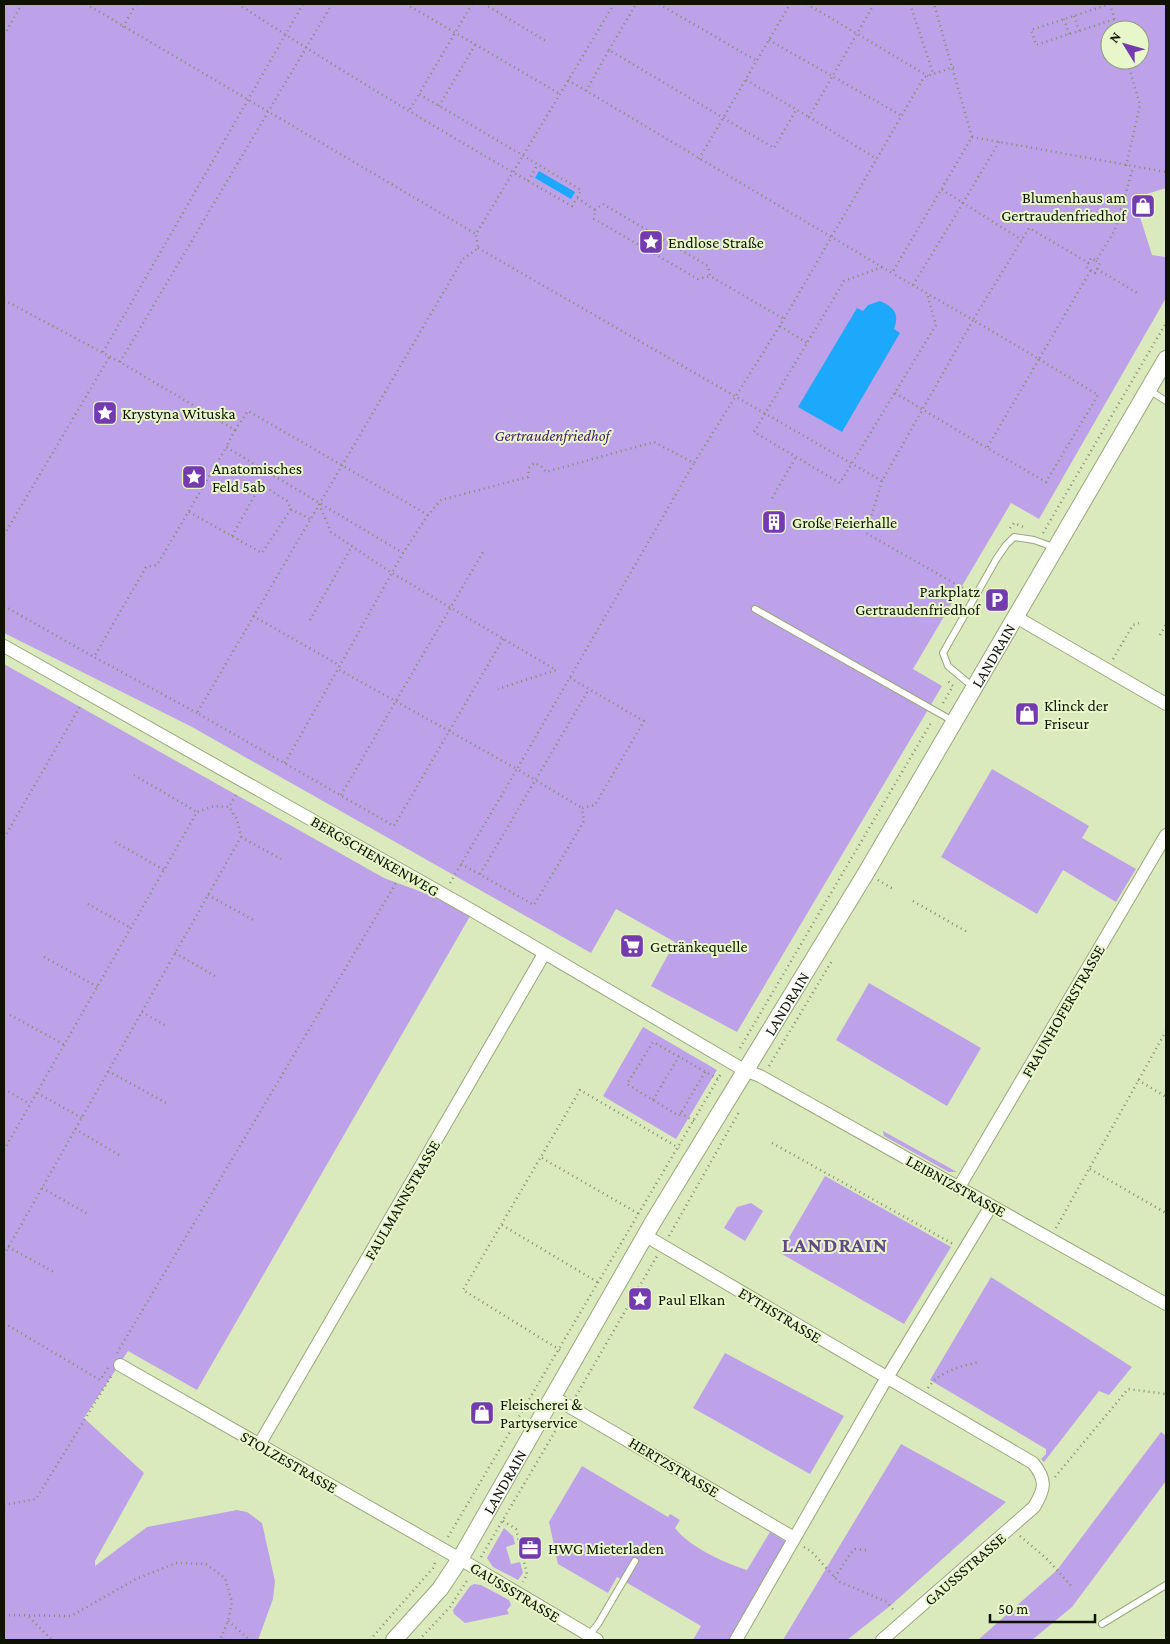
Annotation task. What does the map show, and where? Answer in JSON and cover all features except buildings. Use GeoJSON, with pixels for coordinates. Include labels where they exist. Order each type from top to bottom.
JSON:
{"type":"FeatureCollection","features":[{"type":"Feature","properties":{"kind":"street","name":"LANDRAIN"},"geometry":{"type":"LineString","coordinates":[[394,1640],[440,1589],[460,1559],[574,1359],[744,1070],[872,877],[954,722],[1166,359]]}},
{"type":"Feature","properties":{"kind":"street"},"geometry":{"type":"LineString","coordinates":[[1016,617],[1166,704]]}},
{"type":"Feature","properties":{"kind":"street","name":"BERGSCHENKENWEG"},"geometry":{"type":"LineString","coordinates":[[4,646],[444,895],[744,1070]]}},
{"type":"Feature","properties":{"kind":"street","name":"FRAUNHOFERSTRASSE"},"geometry":{"type":"LineString","coordinates":[[959,1187],[1166,835]]}},
{"type":"Feature","properties":{"kind":"street","name":"FAULMANNSTRASSE"},"geometry":{"type":"LineString","coordinates":[[259,1445],[544,954]]}},
{"type":"Feature","properties":{"kind":"street","name":"LEIBNIZSTRASSE"},"geometry":{"type":"LineString","coordinates":[[744,1070],[760,1076],[1166,1304]]}},
{"type":"Feature","properties":{"kind":"street"},"geometry":{"type":"LineString","coordinates":[[736,1640],[882,1386],[888,1379],[991,1206]]}},
{"type":"Feature","properties":{"kind":"street","name":"EYTHSTRASSE"},"geometry":{"type":"LineString","coordinates":[[650,1229],[663,1246],[1033,1463],[1042,1474],[1043,1492]]}},
{"type":"Feature","properties":{"kind":"street","name":"STOLZESTRASSE"},"geometry":{"type":"LineString","coordinates":[[114,1364],[460,1559]]}},
{"type":"Feature","properties":{"kind":"street","name":"HERTZSTRASSE"},"geometry":{"type":"LineString","coordinates":[[553,1397],[794,1539]]}},
{"type":"Feature","properties":{"kind":"street","name":"GAUSSSTRASSE"},"geometry":{"type":"LineString","coordinates":[[882,1640],[1012,1528],[1034,1507],[1043,1492]]}},
{"type":"Feature","properties":{"kind":"street","name":"GAUSSSTRASSE"},"geometry":{"type":"LineString","coordinates":[[460,1559],[590,1639]]}},
{"type":"Feature","properties":{"kind":"lane"},"geometry":{"type":"LineString","coordinates":[[1149,390],[1166,401]]}},
{"type":"Feature","properties":{"kind":"lane"},"geometry":{"type":"LineString","coordinates":[[974,687],[948,666],[943,654],[945,646],[1006,544],[1014,537],[1034,540],[1056,548]]}},
{"type":"Feature","properties":{"kind":"lane"},"geometry":{"type":"LineString","coordinates":[[755,609],[954,722]]}},
{"type":"Feature","properties":{"kind":"lane"},"geometry":{"type":"LineString","coordinates":[[590,1639],[635,1561]]}},
{"type":"Feature","properties":{"kind":"lane"},"geometry":{"type":"LineString","coordinates":[[1102,1624],[1166,1585]]}},
{"type":"Feature","properties":{"kind":"path"},"geometry":{"type":"LineString","coordinates":[[4,36],[22,4]]}},
{"type":"Feature","properties":{"kind":"path"},"geometry":{"type":"LineString","coordinates":[[86,4],[476,234]]}},
{"type":"Feature","properties":{"kind":"path"},"geometry":{"type":"LineString","coordinates":[[123,27],[136,4]]}},
{"type":"Feature","properties":{"kind":"path"},"geometry":{"type":"LineString","coordinates":[[238,4],[306,48],[572,206],[581,190],[419,94]]}},
{"type":"Feature","properties":{"kind":"path"},"geometry":{"type":"LineString","coordinates":[[103,352],[304,4]]}},
{"type":"Feature","properties":{"kind":"path"},"geometry":{"type":"LineString","coordinates":[[120,362],[332,4]]}},
{"type":"Feature","properties":{"kind":"path"},"geometry":{"type":"LineString","coordinates":[[406,4],[560,94]]}},
{"type":"Feature","properties":{"kind":"path"},"geometry":{"type":"LineString","coordinates":[[410,110],[472,4]]}},
{"type":"Feature","properties":{"kind":"path"},"geometry":{"type":"LineString","coordinates":[[484,4],[546,41]]}},
{"type":"Feature","properties":{"kind":"path"},"geometry":{"type":"LineString","coordinates":[[478,248],[476,234],[614,4]]}},
{"type":"Feature","properties":{"kind":"path"},"geometry":{"type":"LineString","coordinates":[[586,91],[636,4]]}},
{"type":"Feature","properties":{"kind":"path"},"geometry":{"type":"LineString","coordinates":[[659,4],[757,61]]}},
{"type":"Feature","properties":{"kind":"path"},"geometry":{"type":"LineString","coordinates":[[699,159],[790,4]]}},
{"type":"Feature","properties":{"kind":"path"},"geometry":{"type":"LineString","coordinates":[[807,4],[928,76]]}},
{"type":"Feature","properties":{"kind":"path"},"geometry":{"type":"LineString","coordinates":[[809,117],[874,4]]}},
{"type":"Feature","properties":{"kind":"path"},"geometry":{"type":"LineString","coordinates":[[910,4],[933,74]]}},
{"type":"Feature","properties":{"kind":"path"},"geometry":{"type":"LineString","coordinates":[[892,273],[972,137],[954,67],[934,4]]}},
{"type":"Feature","properties":{"kind":"path"},"geometry":{"type":"LineString","coordinates":[[1110,4],[1115,19],[1036,45],[1031,30],[1110,4]]}},
{"type":"Feature","properties":{"kind":"path"},"geometry":{"type":"LineString","coordinates":[[1074,16],[1079,31]]}},
{"type":"Feature","properties":{"kind":"path"},"geometry":{"type":"LineString","coordinates":[[1064,19],[1069,34]]}},
{"type":"Feature","properties":{"kind":"path"},"geometry":{"type":"LineString","coordinates":[[769,40],[902,116]]}},
{"type":"Feature","properties":{"kind":"path"},"geometry":{"type":"LineString","coordinates":[[439,106],[475,44]]}},
{"type":"Feature","properties":{"kind":"path"},"geometry":{"type":"LineString","coordinates":[[609,50],[774,148],[796,110]]}},
{"type":"Feature","properties":{"kind":"path"},"geometry":{"type":"LineString","coordinates":[[444,895],[694,463],[738,396],[784,320],[924,77],[954,67]]}},
{"type":"Feature","properties":{"kind":"path"},"geometry":{"type":"LineString","coordinates":[[1126,166],[1140,105],[1130,70]]}},
{"type":"Feature","properties":{"kind":"path"},"geometry":{"type":"LineString","coordinates":[[568,80],[832,239],[1098,395],[1046,482],[896,393]]}},
{"type":"Feature","properties":{"kind":"path"},"geometry":{"type":"LineString","coordinates":[[746,80],[877,160]]}},
{"type":"Feature","properties":{"kind":"path"},"geometry":{"type":"LineString","coordinates":[[972,137],[1133,168],[1166,172]]}},
{"type":"Feature","properties":{"kind":"path"},"geometry":{"type":"LineString","coordinates":[[913,285],[999,142]]}},
{"type":"Feature","properties":{"kind":"path"},"geometry":{"type":"LineString","coordinates":[[528,181],[538,164]]}},
{"type":"Feature","properties":{"kind":"path"},"geometry":{"type":"LineString","coordinates":[[1096,261],[1114,230],[1133,168]]}},
{"type":"Feature","properties":{"kind":"path"},"geometry":{"type":"LineString","coordinates":[[941,189],[1022,240]]}},
{"type":"Feature","properties":{"kind":"path"},"geometry":{"type":"LineString","coordinates":[[577,198],[595,210]]}},
{"type":"Feature","properties":{"kind":"path"},"geometry":{"type":"LineString","coordinates":[[710,276],[708,266],[603,204],[595,210],[594,219],[698,279],[710,276],[784,320]]}},
{"type":"Feature","properties":{"kind":"path"},"geometry":{"type":"LineString","coordinates":[[964,599],[969,592],[866,532],[882,481],[973,320],[1029,228],[1088,263]]}},
{"type":"Feature","properties":{"kind":"path"},"geometry":{"type":"LineString","coordinates":[[478,248],[738,396],[882,481]]}},
{"type":"Feature","properties":{"kind":"path"},"geometry":{"type":"LineString","coordinates":[[197,713],[341,464],[463,259],[478,248]]}},
{"type":"Feature","properties":{"kind":"path"},"geometry":{"type":"LineString","coordinates":[[1091,258],[1100,264],[1095,273],[1086,267],[1088,263],[1091,258]]}},
{"type":"Feature","properties":{"kind":"path"},"geometry":{"type":"LineString","coordinates":[[882,268],[844,281],[754,432],[840,483],[854,464],[936,325],[927,293]]}},
{"type":"Feature","properties":{"kind":"path"},"geometry":{"type":"LineString","coordinates":[[1097,269],[1139,294]]}},
{"type":"Feature","properties":{"kind":"path"},"geometry":{"type":"LineString","coordinates":[[987,448],[1091,270]]}},
{"type":"Feature","properties":{"kind":"path"},"geometry":{"type":"LineString","coordinates":[[4,300],[103,352],[235,430]]}},
{"type":"Feature","properties":{"kind":"path"},"geometry":{"type":"LineString","coordinates":[[1035,531],[1042,534],[1166,323]]}},
{"type":"Feature","properties":{"kind":"path"},"geometry":{"type":"LineString","coordinates":[[780,326],[807,343]]}},
{"type":"Feature","properties":{"kind":"path"},"geometry":{"type":"LineString","coordinates":[[4,535],[110,356]]}},
{"type":"Feature","properties":{"kind":"path"},"geometry":{"type":"LineString","coordinates":[[94,658],[146,566],[157,565],[235,430],[248,411],[428,515]]}},
{"type":"Feature","properties":{"kind":"path"},"geometry":{"type":"LineString","coordinates":[[285,763],[403,553],[428,515],[441,500],[528,477],[529,468],[534,464],[541,466],[546,472],[654,442],[694,463]]}},
{"type":"Feature","properties":{"kind":"path"},"geometry":{"type":"LineString","coordinates":[[227,446],[319,504],[403,553]]}},
{"type":"Feature","properties":{"kind":"path"},"geometry":{"type":"LineString","coordinates":[[772,498],[796,457]]}},
{"type":"Feature","properties":{"kind":"path"},"geometry":{"type":"LineString","coordinates":[[232,536],[262,484],[287,501],[291,509],[310,519]]}},
{"type":"Feature","properties":{"kind":"path"},"geometry":{"type":"LineString","coordinates":[[319,504],[330,532],[392,573],[556,670],[498,689]]}},
{"type":"Feature","properties":{"kind":"path"},"geometry":{"type":"LineString","coordinates":[[189,512],[262,553],[291,509]]}},
{"type":"Feature","properties":{"kind":"path"},"geometry":{"type":"LineString","coordinates":[[1005,532],[1014,523],[1028,529]]}},
{"type":"Feature","properties":{"kind":"path"},"geometry":{"type":"LineString","coordinates":[[310,620],[352,546]]}},
{"type":"Feature","properties":{"kind":"path"},"geometry":{"type":"LineString","coordinates":[[341,795],[483,552]]}},
{"type":"Feature","properties":{"kind":"path"},"geometry":{"type":"LineString","coordinates":[[4,606],[94,658],[197,713],[394,826],[503,639]]}},
{"type":"Feature","properties":{"kind":"path"},"geometry":{"type":"LineString","coordinates":[[254,616],[395,701],[582,808],[595,805],[644,721],[570,678]]}},
{"type":"Feature","properties":{"kind":"path"},"geometry":{"type":"LineString","coordinates":[[1112,661],[1133,625],[1139,623]]}},
{"type":"Feature","properties":{"kind":"path"},"geometry":{"type":"LineString","coordinates":[[1160,635],[1166,624]]}},
{"type":"Feature","properties":{"kind":"path"},"geometry":{"type":"LineString","coordinates":[[370,1640],[433,1568],[441,1549],[638,1214],[729,1061],[738,1052],[953,686],[947,680]]}},
{"type":"Feature","properties":{"kind":"path"},"geometry":{"type":"LineString","coordinates":[[480,874],[589,689]]}},
{"type":"Feature","properties":{"kind":"path"},"geometry":{"type":"LineString","coordinates":[[4,838],[87,693]]}},
{"type":"Feature","properties":{"kind":"path"},"geometry":{"type":"LineString","coordinates":[[134,775],[197,812]]}},
{"type":"Feature","properties":{"kind":"path"},"geometry":{"type":"LineString","coordinates":[[229,807],[244,782]]}},
{"type":"Feature","properties":{"kind":"path"},"geometry":{"type":"LineString","coordinates":[[4,1150],[197,812],[214,806],[229,807]]}},
{"type":"Feature","properties":{"kind":"path"},"geometry":{"type":"LineString","coordinates":[[4,1255],[241,837],[237,819],[229,807]]}},
{"type":"Feature","properties":{"kind":"path"},"geometry":{"type":"LineString","coordinates":[[461,864],[534,905],[584,822],[582,808]]}},
{"type":"Feature","properties":{"kind":"path"},"geometry":{"type":"LineString","coordinates":[[241,837],[281,859]]}},
{"type":"Feature","properties":{"kind":"path"},"geometry":{"type":"LineString","coordinates":[[115,842],[164,870]]}},
{"type":"Feature","properties":{"kind":"path"},"geometry":{"type":"LineString","coordinates":[[872,877],[883,872]]}},
{"type":"Feature","properties":{"kind":"path"},"geometry":{"type":"LineString","coordinates":[[872,877],[895,890]]}},
{"type":"Feature","properties":{"kind":"path"},"geometry":{"type":"LineString","coordinates":[[4,1504],[36,1499],[396,883]]}},
{"type":"Feature","properties":{"kind":"path"},"geometry":{"type":"LineString","coordinates":[[208,895],[255,921]]}},
{"type":"Feature","properties":{"kind":"path"},"geometry":{"type":"LineString","coordinates":[[913,901],[969,934]]}},
{"type":"Feature","properties":{"kind":"path"},"geometry":{"type":"LineString","coordinates":[[88,904],[131,928]]}},
{"type":"Feature","properties":{"kind":"path"},"geometry":{"type":"LineString","coordinates":[[175,953],[215,976]]}},
{"type":"Feature","properties":{"kind":"path"},"geometry":{"type":"LineString","coordinates":[[44,957],[98,987]]}},
{"type":"Feature","properties":{"kind":"path"},"geometry":{"type":"LineString","coordinates":[[760,1076],[774,1060],[834,958]]}},
{"type":"Feature","properties":{"kind":"path"},"geometry":{"type":"LineString","coordinates":[[142,1012],[168,1027]]}},
{"type":"Feature","properties":{"kind":"path"},"geometry":{"type":"LineString","coordinates":[[10,1015],[65,1045]]}},
{"type":"Feature","properties":{"kind":"path"},"geometry":{"type":"LineString","coordinates":[[1051,1238],[1166,1031]]}},
{"type":"Feature","properties":{"kind":"path"},"geometry":{"type":"LineString","coordinates":[[705,1072],[679,1116],[627,1084],[654,1042],[718,1079]]}},
{"type":"Feature","properties":{"kind":"path"},"geometry":{"type":"LineString","coordinates":[[652,1100],[679,1056]]}},
{"type":"Feature","properties":{"kind":"path"},"geometry":{"type":"LineString","coordinates":[[108,1071],[168,1104]]}},
{"type":"Feature","properties":{"kind":"path"},"geometry":{"type":"LineString","coordinates":[[1138,1080],[1166,1097]]}},
{"type":"Feature","properties":{"kind":"path"},"geometry":{"type":"LineString","coordinates":[[4,1088],[30,1104]]}},
{"type":"Feature","properties":{"kind":"path"},"geometry":{"type":"LineString","coordinates":[[574,1359],[463,1290],[542,1158],[580,1090],[693,1156]]}},
{"type":"Feature","properties":{"kind":"path"},"geometry":{"type":"LineString","coordinates":[[37,1094],[82,1118]]}},
{"type":"Feature","properties":{"kind":"path"},"geometry":{"type":"LineString","coordinates":[[419,1640],[450,1607],[503,1521],[740,1112]]}},
{"type":"Feature","properties":{"kind":"path"},"geometry":{"type":"LineString","coordinates":[[680,1113],[709,1129]]}},
{"type":"Feature","properties":{"kind":"path"},"geometry":{"type":"LineString","coordinates":[[75,1129],[121,1156]]}},
{"type":"Feature","properties":{"kind":"path"},"geometry":{"type":"LineString","coordinates":[[772,1143],[965,1251]]}},
{"type":"Feature","properties":{"kind":"path"},"geometry":{"type":"LineString","coordinates":[[542,1158],[638,1214],[650,1229]]}},
{"type":"Feature","properties":{"kind":"path"},"geometry":{"type":"LineString","coordinates":[[1090,1169],[1166,1213]]}},
{"type":"Feature","properties":{"kind":"path"},"geometry":{"type":"LineString","coordinates":[[42,1188],[88,1214]]}},
{"type":"Feature","properties":{"kind":"path"},"geometry":{"type":"LineString","coordinates":[[502,1225],[613,1292]]}},
{"type":"Feature","properties":{"kind":"path"},"geometry":{"type":"LineString","coordinates":[[8,1247],[54,1272]]}},
{"type":"Feature","properties":{"kind":"path"},"geometry":{"type":"LineString","coordinates":[[4,1323],[100,1380],[114,1364]]}},
{"type":"Feature","properties":{"kind":"path"},"geometry":{"type":"LineString","coordinates":[[922,1398],[931,1384],[938,1378],[950,1371],[979,1362]]}},
{"type":"Feature","properties":{"kind":"path"},"geometry":{"type":"LineString","coordinates":[[1043,1492],[1128,1389],[1166,1394]]}},
{"type":"Feature","properties":{"kind":"path"},"geometry":{"type":"LineString","coordinates":[[486,1511],[516,1529],[528,1574],[526,1577]]}},
{"type":"Feature","properties":{"kind":"path"},"geometry":{"type":"LineString","coordinates":[[1012,1528],[1048,1560],[1073,1588]]}},
{"type":"Feature","properties":{"kind":"path"},"geometry":{"type":"LineString","coordinates":[[794,1539],[811,1551],[834,1577],[845,1584],[887,1602],[905,1622]]}},
{"type":"Feature","properties":{"kind":"path"},"geometry":{"type":"LineString","coordinates":[[834,1577],[842,1569],[850,1552],[855,1549],[866,1550]]}},
{"type":"Feature","properties":{"kind":"path"},"geometry":{"type":"LineString","coordinates":[[4,1615],[29,1617],[71,1616],[136,1579],[176,1563],[206,1564],[225,1578],[232,1602],[228,1621],[220,1640]]}},
{"type":"Feature","properties":{"kind":"path"},"geometry":{"type":"LineString","coordinates":[[29,1617],[52,1640]]}},
{"type":"Feature","properties":{"kind":"path"},"geometry":{"type":"LineString","coordinates":[[228,1621],[250,1640]]}},
{"type":"Feature","properties":{"kind":"green space","name":"Gertraudenfriedhof"},"geometry":{"type":"Polygon","coordinates":[[[4,4],[1166,4],[1166,188],[1134,198],[1152,255],[1165,257],[1166,259],[1166,298],[1039,519],[1011,503],[913,669],[942,686],[737,1032],[651,986],[675,942],[616,909],[591,953],[192,727],[4,633],[4,4]]]}},
{"type":"Feature","properties":{"kind":"green space"},"geometry":{"type":"Polygon","coordinates":[[[4,664],[384,878],[473,911],[197,1390],[128,1351],[84,1418],[144,1473],[95,1561],[95,1566],[147,1527],[237,1510],[247,1512],[262,1523],[275,1581],[273,1599],[258,1640],[4,1640],[4,664]]]}},
{"type":"Feature","properties":{"kind":"green space"},"geometry":{"type":"Polygon","coordinates":[[[992,769],[1089,826],[1082,838],[1136,869],[1116,902],[1063,870],[1037,914],[941,857],[992,769]]]}},
{"type":"Feature","properties":{"kind":"green space"},"geometry":{"type":"Polygon","coordinates":[[[869,983],[981,1048],[947,1106],[836,1040],[869,983]]]}},
{"type":"Feature","properties":{"kind":"green space"},"geometry":{"type":"Polygon","coordinates":[[[643,1027],[717,1070],[676,1139],[603,1096],[643,1027]]]}},
{"type":"Feature","properties":{"kind":"green space"},"geometry":{"type":"Polygon","coordinates":[[[883,1131],[957,1172],[949,1172],[884,1136],[883,1131]]]}},
{"type":"Feature","properties":{"kind":"green space"},"geometry":{"type":"Polygon","coordinates":[[[825,1176],[951,1247],[904,1324],[780,1253],[825,1176]]]}},
{"type":"Feature","properties":{"kind":"green space"},"geometry":{"type":"Polygon","coordinates":[[[751,1203],[763,1211],[745,1241],[724,1228],[737,1207],[751,1203]]]}},
{"type":"Feature","properties":{"kind":"green space"},"geometry":{"type":"Polygon","coordinates":[[[991,1277],[1132,1367],[1109,1395],[1099,1391],[1044,1462],[1041,1459],[1046,1454],[1046,1449],[930,1380],[991,1277]]]}},
{"type":"Feature","properties":{"kind":"green space"},"geometry":{"type":"Polygon","coordinates":[[[725,1353],[844,1416],[810,1474],[693,1408],[725,1353]]]}},
{"type":"Feature","properties":{"kind":"green space"},"geometry":{"type":"Polygon","coordinates":[[[1161,1432],[1166,1436],[1166,1481],[1072,1607],[1032,1640],[978,1640],[1057,1570],[1161,1432]]]}},
{"type":"Feature","properties":{"kind":"green space"},"geometry":{"type":"Polygon","coordinates":[[[901,1444],[1006,1502],[890,1606],[847,1640],[783,1640],[901,1444]]]}},
{"type":"Feature","properties":{"kind":"green space"},"geometry":{"type":"Polygon","coordinates":[[[582,1466],[668,1517],[670,1514],[680,1520],[675,1528],[689,1542],[708,1554],[738,1567],[747,1570],[770,1532],[788,1543],[731,1640],[693,1640],[701,1626],[617,1577],[608,1593],[558,1564],[549,1522],[582,1466]]]}},
{"type":"Feature","properties":{"kind":"green space"},"geometry":{"type":"Polygon","coordinates":[[[504,1528],[513,1536],[515,1544],[506,1547],[511,1564],[520,1562],[523,1573],[518,1580],[493,1567],[487,1558],[504,1528]]]}},
{"type":"Feature","properties":{"kind":"green space"},"geometry":{"type":"Polygon","coordinates":[[[474,1584],[481,1585],[509,1600],[511,1605],[507,1610],[509,1614],[465,1623],[454,1614],[453,1610],[470,1586],[474,1584]]]}},
{"type":"Feature","properties":{"kind":"water"},"geometry":{"type":"Polygon","coordinates":[[[539,171],[575,192],[571,199],[535,178],[539,171]]]}},
{"type":"Feature","properties":{"kind":"water"},"geometry":{"type":"Polygon","coordinates":[[[880,301],[889,306],[896,315],[894,329],[900,333],[842,432],[798,407],[857,308],[863,311],[868,305],[880,301]]]}},
{"type":"Feature","properties":{"kind":"place","name":"Blumenhaus am Gertraudenfriedhof"},"geometry":{"type":"Point","coordinates":[1143,206]}},
{"type":"Feature","properties":{"kind":"place","name":"Endlose Straße"},"geometry":{"type":"Point","coordinates":[651,242]}},
{"type":"Feature","properties":{"kind":"place","name":"Krystyna Wituska"},"geometry":{"type":"Point","coordinates":[105,413]}},
{"type":"Feature","properties":{"kind":"place","name":"Anatomisches Feld 5ab"},"geometry":{"type":"Point","coordinates":[194,477]}},
{"type":"Feature","properties":{"kind":"place","name":"Große Feierhalle"},"geometry":{"type":"Point","coordinates":[774,522]}},
{"type":"Feature","properties":{"kind":"place","name":"Parkplatz Gertraudenfriedhof"},"geometry":{"type":"Point","coordinates":[997,600]}},
{"type":"Feature","properties":{"kind":"place","name":"Klinck der Friseur"},"geometry":{"type":"Point","coordinates":[1027,714]}},
{"type":"Feature","properties":{"kind":"place","name":"Getränkequelle"},"geometry":{"type":"Point","coordinates":[632,946]}},
{"type":"Feature","properties":{"kind":"place","name":"Paul Elkan"},"geometry":{"type":"Point","coordinates":[640,1299]}},
{"type":"Feature","properties":{"kind":"place","name":"Fleischerei & Partyservice"},"geometry":{"type":"Point","coordinates":[482,1413]}},
{"type":"Feature","properties":{"kind":"place","name":"HWG Mieterladen"},"geometry":{"type":"Point","coordinates":[530,1548]}},
{"type":"Feature","properties":{"kind":"district","name":"LANDRAIN"},"geometry":{"type":"Point","coordinates":[835,1245]}}]}
